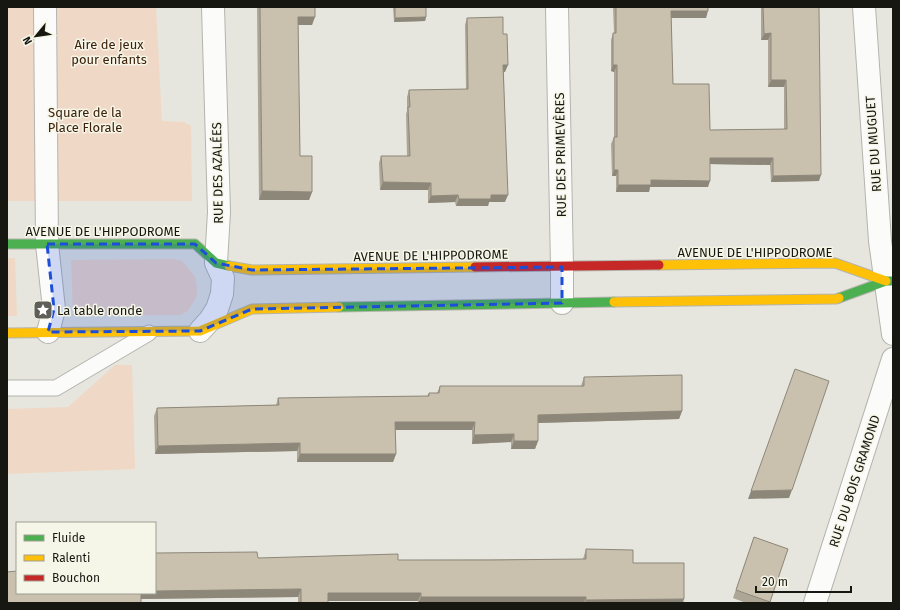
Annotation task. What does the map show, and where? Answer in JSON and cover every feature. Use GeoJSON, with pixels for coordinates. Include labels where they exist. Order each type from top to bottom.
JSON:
{"type":"FeatureCollection","features":[{"type":"Feature","properties":{"kind":"street"},"geometry":{"type":"LineString","coordinates":[[45,7],[47,244],[54,309],[48,332]]}},
{"type":"Feature","properties":{"kind":"street","name":"RUE DES AZALÉES"},"geometry":{"type":"LineString","coordinates":[[200,330],[210,320],[217,309],[222,294],[223,278],[216,263],[218,212],[213,7]]}},
{"type":"Feature","properties":{"kind":"street","name":"RUE DES PRIMEVÈRES"},"geometry":{"type":"LineString","coordinates":[[557,7],[562,303]]}},
{"type":"Feature","properties":{"kind":"street","name":"RUE DU MUGUET"},"geometry":{"type":"LineString","coordinates":[[864,7],[880,241],[889,281]]}},
{"type":"Feature","properties":{"kind":"street","name":"AVENUE DE L'HIPPODROME"},"geometry":{"type":"LineString","coordinates":[[7,244],[194,244],[216,263],[252,270],[836,263],[889,281]]}},
{"type":"Feature","properties":{"kind":"street"},"geometry":{"type":"LineString","coordinates":[[7,333],[200,330],[252,309],[836,299],[889,281],[893,334]]}},
{"type":"Feature","properties":{"kind":"street","name":"RUE DU BOIS GRAMOND"},"geometry":{"type":"LineString","coordinates":[[815,603],[893,359]]}},
{"type":"Feature","properties":{"kind":"lane"},"geometry":{"type":"LineString","coordinates":[[7,388],[56,388],[152,331]]}},
{"type":"Feature","properties":{"kind":"highlighted area"},"geometry":{"type":"Polygon","coordinates":[[[47,244],[195,244],[216,263],[252,270],[562,267],[562,303],[252,309],[200,331],[48,332],[54,309],[47,244]]]}},
{"type":"Feature","properties":{"kind":"green space","name":"Square de la Place Florale"},"geometry":{"type":"Polygon","coordinates":[[[7,7],[156,7],[162,121],[184,122],[191,126],[192,201],[7,201],[7,7]]]}},
{"type":"Feature","properties":{"kind":"green space"},"geometry":{"type":"Polygon","coordinates":[[[7,258],[15,258],[17,316],[7,316],[7,258]]]}},
{"type":"Feature","properties":{"kind":"green space"},"geometry":{"type":"Polygon","coordinates":[[[173,259],[182,261],[195,277],[197,286],[197,296],[188,311],[181,315],[73,316],[71,260],[173,259]]]}},
{"type":"Feature","properties":{"kind":"green space"},"geometry":{"type":"Polygon","coordinates":[[[115,365],[132,365],[135,469],[7,474],[7,409],[68,407],[115,365]]]}},
{"type":"Feature","properties":{"kind":"building"},"geometry":{"type":"Polygon","coordinates":[[[260,7],[315,7],[315,17],[298,17],[300,156],[312,156],[312,192],[262,191],[260,7]]]}},
{"type":"Feature","properties":{"kind":"building"},"geometry":{"type":"Polygon","coordinates":[[[395,7],[426,7],[426,17],[395,18],[395,7]]]}},
{"type":"Feature","properties":{"kind":"building"},"geometry":{"type":"Polygon","coordinates":[[[616,7],[708,7],[708,11],[671,11],[673,84],[709,84],[710,130],[787,129],[786,80],[771,80],[771,33],[764,34],[763,7],[819,7],[821,175],[773,176],[773,158],[710,158],[710,181],[651,180],[651,185],[618,185],[618,170],[614,170],[614,137],[617,137],[617,65],[613,65],[613,33],[616,33],[616,7]]]}},
{"type":"Feature","properties":{"kind":"building"},"geometry":{"type":"Polygon","coordinates":[[[503,17],[503,34],[507,34],[508,65],[503,65],[508,195],[491,195],[491,199],[459,199],[458,195],[431,196],[431,183],[383,182],[381,156],[410,156],[408,107],[410,107],[409,90],[468,89],[467,18],[503,17]]]}},
{"type":"Feature","properties":{"kind":"building"},"geometry":{"type":"Polygon","coordinates":[[[795,369],[829,381],[792,490],[751,491],[795,369]]]}},
{"type":"Feature","properties":{"kind":"building"},"geometry":{"type":"Polygon","coordinates":[[[682,375],[682,411],[538,415],[538,441],[514,441],[514,434],[474,435],[475,422],[395,422],[396,454],[300,454],[300,443],[158,446],[157,408],[279,405],[278,398],[429,396],[429,393],[439,393],[440,386],[584,386],[584,377],[682,375]]]}},
{"type":"Feature","properties":{"kind":"building"},"geometry":{"type":"Polygon","coordinates":[[[754,537],[788,549],[770,602],[736,590],[754,537]]]}},
{"type":"Feature","properties":{"kind":"building"},"geometry":{"type":"Polygon","coordinates":[[[586,549],[633,550],[633,563],[684,563],[684,599],[586,600],[586,597],[421,597],[421,593],[328,593],[328,603],[301,603],[301,589],[156,591],[156,553],[257,552],[258,558],[398,554],[398,560],[586,559],[586,549]]]}},
{"type":"Feature","properties":{"kind":"building"},"geometry":{"type":"Polygon","coordinates":[[[16,571],[16,594],[141,594],[141,603],[7,603],[7,572],[16,571]]]}},
{"type":"Feature","properties":{"kind":"traffic: fast"},"geometry":{"type":"LineString","coordinates":[[7,244],[195,244],[216,263],[229,266]]}},
{"type":"Feature","properties":{"kind":"traffic: fast"},"geometry":{"type":"LineString","coordinates":[[839,298],[886,281],[893,281]]}},
{"type":"Feature","properties":{"kind":"traffic: fast"},"geometry":{"type":"LineString","coordinates":[[339,307],[614,302]]}},
{"type":"Feature","properties":{"kind":"traffic: slow"},"geometry":{"type":"LineString","coordinates":[[659,265],[835,263],[886,281]]}},
{"type":"Feature","properties":{"kind":"traffic: slow"},"geometry":{"type":"LineString","coordinates":[[229,266],[252,270],[475,267]]}},
{"type":"Feature","properties":{"kind":"traffic: slow"},"geometry":{"type":"LineString","coordinates":[[614,302],[839,298]]}},
{"type":"Feature","properties":{"kind":"traffic: slow"},"geometry":{"type":"LineString","coordinates":[[7,333],[200,331],[252,309],[339,307]]}},
{"type":"Feature","properties":{"kind":"traffic: jam"},"geometry":{"type":"LineString","coordinates":[[475,267],[659,265]]}},
{"type":"Feature","properties":{"kind":"place","name":"La table ronde"},"geometry":{"type":"Point","coordinates":[43,310]}},
{"type":"Feature","properties":{"kind":"park label","name":"Aire de jeux pour enfants"},"geometry":{"type":"Point","coordinates":[109,52]}}]}
